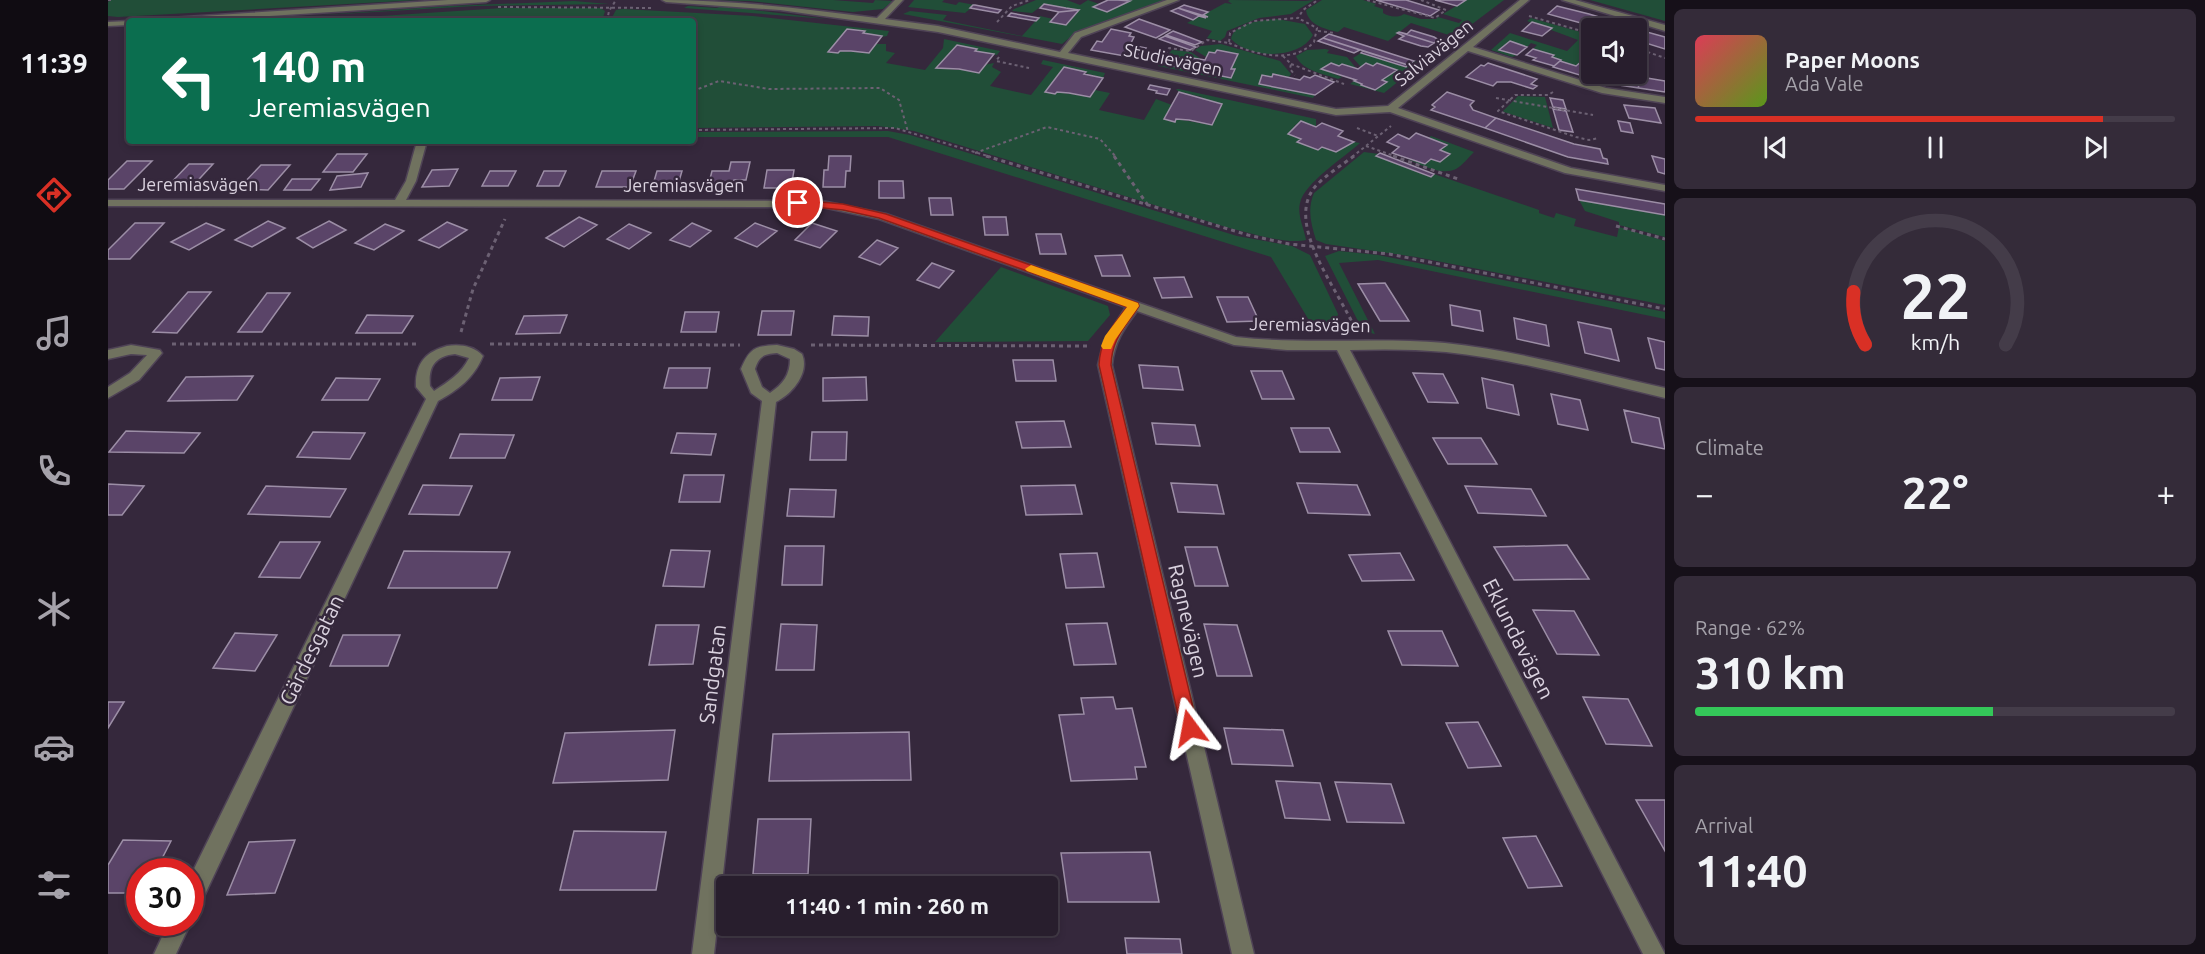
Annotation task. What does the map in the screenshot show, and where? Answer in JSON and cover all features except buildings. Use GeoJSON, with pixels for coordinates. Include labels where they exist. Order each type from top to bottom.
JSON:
{"type":"FeatureCollection","features":[{"type":"Feature","properties":{"kind":"street","name":"Studievägen"},"geometry":{"type":"LineString","coordinates":[[666,0],[780,8],[939,29],[1336,112],[1391,109],[1569,171],[1665,188]]}},
{"type":"Feature","properties":{"kind":"street"},"geometry":{"type":"LineString","coordinates":[[879,21],[899,0]]}},
{"type":"Feature","properties":{"kind":"street"},"geometry":{"type":"LineString","coordinates":[[1063,54],[1074,38],[1083,32],[1175,0]]}},
{"type":"Feature","properties":{"kind":"street","name":"Salviavägen"},"geometry":{"type":"LineString","coordinates":[[1391,109],[1525,0]]}},
{"type":"Feature","properties":{"kind":"street"},"geometry":{"type":"LineString","coordinates":[[1566,0],[1665,28]]}},
{"type":"Feature","properties":{"kind":"street"},"geometry":{"type":"LineString","coordinates":[[214,18],[489,4]]}},
{"type":"Feature","properties":{"kind":"street"},"geometry":{"type":"LineString","coordinates":[[108,24],[126,23]]}},
{"type":"Feature","properties":{"kind":"street"},"geometry":{"type":"LineString","coordinates":[[1467,48],[1605,91],[1665,100]]}},
{"type":"Feature","properties":{"kind":"street"},"geometry":{"type":"LineString","coordinates":[[399,203],[411,181],[421,144]]}},
{"type":"Feature","properties":{"kind":"street","name":"Jeremiasvägen"},"geometry":{"type":"LineString","coordinates":[[108,203],[798,203],[843,207],[882,216],[1234,340],[1270,345],[1359,344],[1446,348],[1483,353],[1665,393]]}},
{"type":"Feature","properties":{"kind":"street","name":"Ragnevägen"},"geometry":{"type":"LineString","coordinates":[[1134,306],[1109,339],[1105,365],[1243,954]]}},
{"type":"Feature","properties":{"kind":"street","name":"Eklundavägen"},"geometry":{"type":"LineString","coordinates":[[1340,344],[1655,954]]}},
{"type":"Feature","properties":{"kind":"street"},"geometry":{"type":"LineString","coordinates":[[433,398],[423,387],[423,369],[432,357],[444,350],[457,347]]}},
{"type":"Feature","properties":{"kind":"street","name":"Gärdesgatan"},"geometry":{"type":"LineString","coordinates":[[204,872],[433,398],[452,387],[473,365],[476,356],[457,347]]}},
{"type":"Feature","properties":{"kind":"street"},"geometry":{"type":"LineString","coordinates":[[108,355],[127,349],[142,349],[155,353],[150,362],[134,378],[108,393]]}},
{"type":"Feature","properties":{"kind":"street","name":"Sandgatan"},"geometry":{"type":"LineString","coordinates":[[703,954],[769,399]]}},
{"type":"Feature","properties":{"kind":"street"},"geometry":{"type":"LineString","coordinates":[[165,954],[173,936]]}},
{"type":"Feature","properties":{"kind":"path"},"geometry":{"type":"LineString","coordinates":[[108,0],[114,0]]}},
{"type":"Feature","properties":{"kind":"path"},"geometry":{"type":"LineString","coordinates":[[608,18],[616,0]]}},
{"type":"Feature","properties":{"kind":"path"},"geometry":{"type":"LineString","coordinates":[[1012,0],[1017,3]]}},
{"type":"Feature","properties":{"kind":"path"},"geometry":{"type":"LineString","coordinates":[[997,22],[1017,3],[1030,0]]}},
{"type":"Feature","properties":{"kind":"path"},"geometry":{"type":"LineString","coordinates":[[1298,18],[1303,9],[1318,0]]}},
{"type":"Feature","properties":{"kind":"path"},"geometry":{"type":"LineString","coordinates":[[1367,0],[1435,18],[1446,9],[1421,0]]}},
{"type":"Feature","properties":{"kind":"path"},"geometry":{"type":"LineString","coordinates":[[489,4],[658,8]]}},
{"type":"Feature","properties":{"kind":"path"},"geometry":{"type":"LineString","coordinates":[[1529,16],[1581,31]]}},
{"type":"Feature","properties":{"kind":"path"},"geometry":{"type":"LineString","coordinates":[[1229,43],[1230,33],[1250,22],[1277,18],[1298,18],[1318,31],[1335,33]]}},
{"type":"Feature","properties":{"kind":"path"},"geometry":{"type":"LineString","coordinates":[[1148,72],[1156,66],[1169,48],[1191,51],[1208,40],[1229,43],[1262,54],[1291,55],[1314,44],[1318,31]]}},
{"type":"Feature","properties":{"kind":"path"},"geometry":{"type":"LineString","coordinates":[[1647,52],[1665,58]]}},
{"type":"Feature","properties":{"kind":"path"},"geometry":{"type":"LineString","coordinates":[[1283,55],[1291,64],[1344,84]]}},
{"type":"Feature","properties":{"kind":"path"},"geometry":{"type":"LineString","coordinates":[[1291,64],[1290,69],[1295,75]]}},
{"type":"Feature","properties":{"kind":"path"},"geometry":{"type":"LineString","coordinates":[[1565,79],[1548,95],[1520,94],[1498,111],[1576,137],[1589,140],[1599,138]]}},
{"type":"Feature","properties":{"kind":"path"},"geometry":{"type":"LineString","coordinates":[[696,89],[709,82],[718,81],[769,89],[880,88],[895,93],[901,102],[908,132]]}},
{"type":"Feature","properties":{"kind":"path"},"geometry":{"type":"LineString","coordinates":[[1496,98],[1593,115]]}},
{"type":"Feature","properties":{"kind":"path"},"geometry":{"type":"LineString","coordinates":[[1359,344],[1347,310],[1312,247],[1305,214],[1309,193],[1406,114]]}},
{"type":"Feature","properties":{"kind":"path"},"geometry":{"type":"LineString","coordinates":[[1350,126],[1378,136]]}},
{"type":"Feature","properties":{"kind":"path"},"geometry":{"type":"LineString","coordinates":[[696,130],[882,127],[908,132],[1248,236],[1312,247],[1389,254],[1665,309]]}},
{"type":"Feature","properties":{"kind":"path"},"geometry":{"type":"LineString","coordinates":[[975,153],[1047,127],[1086,134],[1100,139],[1124,167],[1149,207]]}},
{"type":"Feature","properties":{"kind":"path"},"geometry":{"type":"LineString","coordinates":[[1366,146],[1458,179]]}},
{"type":"Feature","properties":{"kind":"path"},"geometry":{"type":"LineString","coordinates":[[504,345],[457,347],[479,274],[513,203]]}},
{"type":"Feature","properties":{"kind":"path"},"geometry":{"type":"LineString","coordinates":[[1616,226],[1665,239]]}},
{"type":"Feature","properties":{"kind":"path"},"geometry":{"type":"LineString","coordinates":[[164,344],[423,344]]}},
{"type":"Feature","properties":{"kind":"green space"},"geometry":{"type":"Polygon","coordinates":[[[111,0],[419,0],[118,17],[108,16],[108,2],[111,0]]]}},
{"type":"Feature","properties":{"kind":"green space"},"geometry":{"type":"Polygon","coordinates":[[[711,0],[833,0],[873,3],[875,0],[893,1],[883,9],[853,12],[750,1],[711,0]]]}},
{"type":"Feature","properties":{"kind":"green space"},"geometry":{"type":"Polygon","coordinates":[[[914,0],[944,0],[942,2],[956,5],[959,2],[975,5],[965,13],[908,7],[914,0]]]}},
{"type":"Feature","properties":{"kind":"green space"},"geometry":{"type":"Polygon","coordinates":[[[1036,0],[1067,0],[1080,5],[1088,0],[1099,4],[1128,0],[1170,0],[1074,34],[1062,44],[903,14],[910,11],[947,15],[943,20],[1022,36],[1040,16],[1053,19],[1051,22],[1066,25],[1078,11],[1044,4],[1032,13],[1012,11],[1014,9],[1036,0]]]}},
{"type":"Feature","properties":{"kind":"green space"},"geometry":{"type":"Polygon","coordinates":[[[1314,0],[1291,14],[1259,18],[1227,31],[1225,37],[1220,41],[1207,38],[1212,31],[1187,23],[1199,16],[1206,18],[1203,15],[1225,3],[1232,4],[1228,1],[1314,0]]]}},
{"type":"Feature","properties":{"kind":"green space"},"geometry":{"type":"Polygon","coordinates":[[[1322,0],[1363,0],[1376,4],[1374,6],[1383,9],[1383,13],[1391,16],[1404,14],[1421,19],[1438,17],[1459,23],[1462,20],[1443,14],[1466,0],[1504,0],[1455,37],[1411,23],[1388,41],[1344,27],[1338,32],[1314,23],[1306,10],[1322,0]]]}},
{"type":"Feature","properties":{"kind":"green space"},"geometry":{"type":"Polygon","coordinates":[[[1590,0],[1665,0],[1665,21],[1590,0]]]}},
{"type":"Feature","properties":{"kind":"green space"},"geometry":{"type":"Polygon","coordinates":[[[574,1],[609,4],[475,6],[308,16],[449,6],[574,1]]]}},
{"type":"Feature","properties":{"kind":"green space"},"geometry":{"type":"Polygon","coordinates":[[[688,6],[717,8],[721,6],[828,19],[684,8],[688,6]]]}},
{"type":"Feature","properties":{"kind":"green space"},"geometry":{"type":"Polygon","coordinates":[[[503,8],[600,8],[605,11],[603,18],[350,18],[503,8]]]}},
{"type":"Feature","properties":{"kind":"green space"},"geometry":{"type":"Polygon","coordinates":[[[616,10],[753,16],[889,31],[887,36],[881,37],[847,29],[828,52],[869,53],[876,44],[886,44],[886,51],[895,53],[886,63],[925,70],[943,48],[944,39],[1000,51],[997,55],[957,45],[937,68],[958,70],[994,63],[992,67],[1001,72],[990,86],[1031,95],[1053,67],[1041,64],[1043,60],[1105,73],[1103,78],[1064,67],[1045,92],[1090,97],[1095,90],[1110,93],[1099,110],[1144,120],[1156,99],[1172,105],[1164,119],[1212,125],[1222,104],[1201,100],[1202,97],[1179,92],[1176,89],[1179,89],[1316,119],[1316,127],[1300,122],[1294,126],[1301,139],[1297,142],[1318,150],[1322,147],[1336,152],[1354,142],[1360,143],[1317,179],[1303,195],[1299,212],[1306,240],[1288,241],[1226,227],[914,131],[878,126],[696,128],[696,18],[612,18],[616,10]]]}},
{"type":"Feature","properties":{"kind":"green space"},"geometry":{"type":"Polygon","coordinates":[[[1531,18],[1581,32],[1581,62],[1576,66],[1552,57],[1553,55],[1533,49],[1537,45],[1531,43],[1527,47],[1510,41],[1500,49],[1517,55],[1512,57],[1491,50],[1510,33],[1567,51],[1578,40],[1527,21],[1531,18]]]}},
{"type":"Feature","properties":{"kind":"green space"},"geometry":{"type":"Polygon","coordinates":[[[1277,19],[1305,24],[1313,35],[1297,49],[1274,54],[1250,50],[1239,46],[1231,39],[1233,33],[1243,25],[1277,19]]]}},
{"type":"Feature","properties":{"kind":"green space"},"geometry":{"type":"Polygon","coordinates":[[[1221,44],[1280,61],[1291,74],[1289,77],[1273,74],[1272,77],[1262,75],[1259,84],[1315,95],[1313,98],[1158,66],[1172,50],[1191,52],[1201,59],[1177,58],[1172,66],[1231,78],[1234,69],[1231,69],[1237,54],[1217,50],[1215,53],[1209,52],[1206,57],[1195,50],[1201,46],[1221,44]]]}},
{"type":"Feature","properties":{"kind":"green space"},"geometry":{"type":"Polygon","coordinates":[[[1307,50],[1329,50],[1327,53],[1347,57],[1356,68],[1331,63],[1321,69],[1342,77],[1338,79],[1308,69],[1296,56],[1307,50]]]}},
{"type":"Feature","properties":{"kind":"green space"},"geometry":{"type":"Polygon","coordinates":[[[1361,53],[1405,67],[1414,61],[1420,64],[1384,93],[1350,84],[1354,81],[1375,90],[1386,82],[1382,80],[1396,70],[1377,63],[1373,66],[1366,63],[1361,67],[1353,58],[1361,53]]]}},
{"type":"Feature","properties":{"kind":"green space"},"geometry":{"type":"Polygon","coordinates":[[[1518,96],[1545,97],[1553,128],[1504,112],[1518,96]]]}},
{"type":"Feature","properties":{"kind":"green space"},"geometry":{"type":"Polygon","coordinates":[[[888,131],[910,135],[1237,236],[1292,246],[1310,255],[1338,314],[1336,322],[1316,332],[1271,257],[888,137],[696,137],[696,132],[888,131]]]}},
{"type":"Feature","properties":{"kind":"green space"},"geometry":{"type":"Polygon","coordinates":[[[1431,136],[1474,152],[1461,166],[1450,171],[1431,169],[1407,159],[1425,164],[1431,159],[1440,162],[1450,154],[1440,150],[1447,144],[1429,138],[1431,136]]]}},
{"type":"Feature","properties":{"kind":"green space"},"geometry":{"type":"Polygon","coordinates":[[[1364,152],[1379,154],[1377,156],[1431,177],[1434,174],[1539,210],[1539,213],[1554,218],[1556,213],[1576,219],[1574,226],[1617,237],[1619,227],[1665,241],[1665,305],[1416,257],[1326,244],[1316,240],[1310,211],[1314,193],[1364,152]]]}},
{"type":"Feature","properties":{"kind":"green space"},"geometry":{"type":"Polygon","coordinates":[[[1579,200],[1665,215],[1665,237],[1619,225],[1619,222],[1585,211],[1579,200]]]}},
{"type":"Feature","properties":{"kind":"green space"},"geometry":{"type":"Polygon","coordinates":[[[1339,251],[1378,255],[1665,312],[1665,319],[1378,260],[1339,263],[1375,334],[1363,331],[1325,256],[1339,251]]]}},
{"type":"Feature","properties":{"kind":"green space"},"geometry":{"type":"Polygon","coordinates":[[[1001,267],[1108,306],[1110,315],[1088,341],[935,342],[1001,267]]]}},
{"type":"Feature","properties":{"kind":"slow traffic"},"geometry":{"type":"LineString","coordinates":[[1031,269],[1134,306],[1109,339],[1107,346]]}},
{"type":"Feature","properties":{"kind":"route"},"geometry":{"type":"LineString","coordinates":[[798,203],[843,207],[882,216],[1134,306],[1109,339],[1105,365],[1190,728]]}}]}
